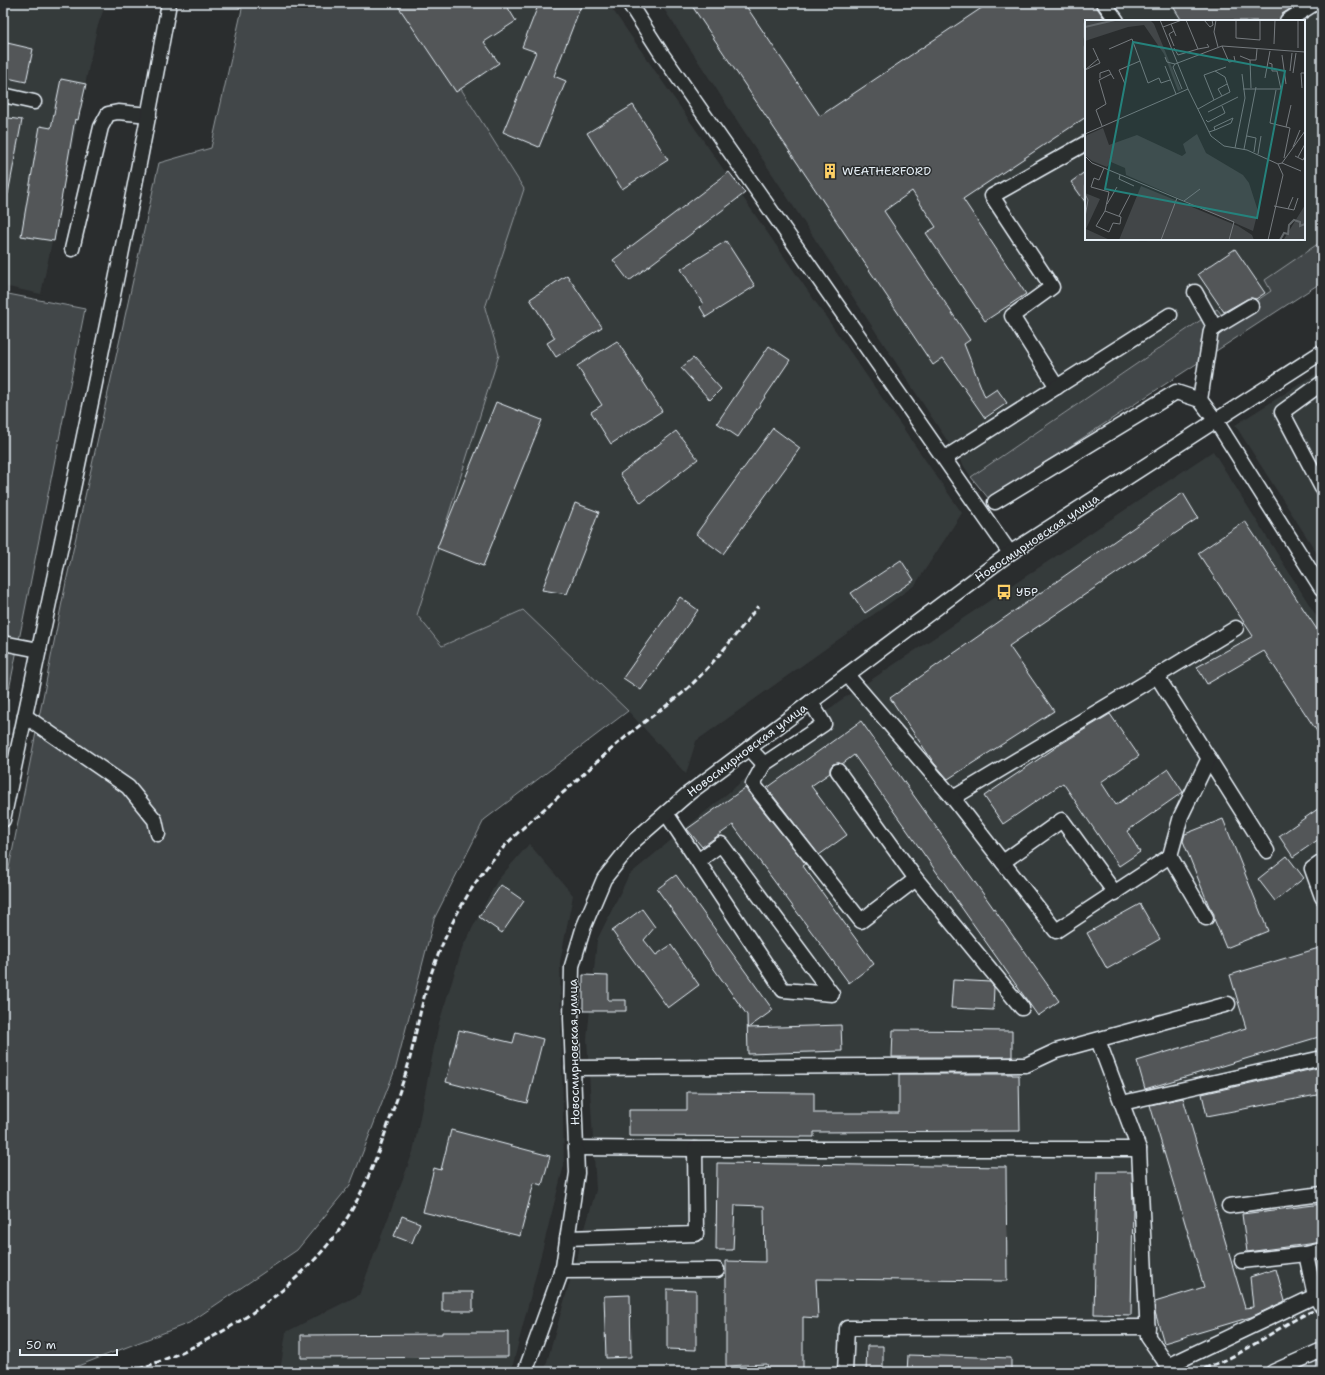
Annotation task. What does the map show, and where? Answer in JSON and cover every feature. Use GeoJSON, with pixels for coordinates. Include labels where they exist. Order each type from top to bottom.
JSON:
{"type":"FeatureCollection","features":[{"type":"Feature","properties":{"kind":"street"},"geometry":{"type":"LineString","coordinates":[[3,820],[109,316],[149,114],[169,3]]}},
{"type":"Feature","properties":{"kind":"street"},"geometry":{"type":"LineString","coordinates":[[629,3],[661,53],[1010,553]]}},
{"type":"Feature","properties":{"kind":"street"},"geometry":{"type":"LineString","coordinates":[[1104,3],[1116,20]]}},
{"type":"Feature","properties":{"kind":"street"},"geometry":{"type":"LineString","coordinates":[[1289,20],[1315,3]]}},
{"type":"Feature","properties":{"kind":"street"},"geometry":{"type":"LineString","coordinates":[[3,96],[34,102]]}},
{"type":"Feature","properties":{"kind":"street"},"geometry":{"type":"LineString","coordinates":[[72,250],[101,127],[108,114],[118,112],[149,114]]}},
{"type":"Feature","properties":{"kind":"street"},"geometry":{"type":"LineString","coordinates":[[1057,387],[1012,316],[1052,287],[992,196],[1085,144]]}},
{"type":"Feature","properties":{"kind":"street"},"geometry":{"type":"LineString","coordinates":[[1195,292],[1215,328]]}},
{"type":"Feature","properties":{"kind":"street"},"geometry":{"type":"LineString","coordinates":[[1200,400],[1211,330],[1251,306]]}},
{"type":"Feature","properties":{"kind":"street"},"geometry":{"type":"LineString","coordinates":[[945,458],[1170,315]]}},
{"type":"Feature","properties":{"kind":"street","name":"Новосмирновская улица"},"geometry":{"type":"LineString","coordinates":[[525,1372],[561,1271],[567,1238],[577,1173],[571,1018],[572,966],[584,926],[604,879],[635,840],[689,793],[1010,553],[1322,352]]}},
{"type":"Feature","properties":{"kind":"street"},"geometry":{"type":"LineString","coordinates":[[1322,383],[1282,412],[1322,488]]}},
{"type":"Feature","properties":{"kind":"street"},"geometry":{"type":"LineString","coordinates":[[995,502],[1176,392],[1200,400],[1216,421],[1322,589]]}},
{"type":"Feature","properties":{"kind":"street"},"geometry":{"type":"LineString","coordinates":[[952,798],[1236,628]]}},
{"type":"Feature","properties":{"kind":"street"},"geometry":{"type":"LineString","coordinates":[[3,643],[39,650]]}},
{"type":"Feature","properties":{"kind":"street"},"geometry":{"type":"LineString","coordinates":[[847,675],[952,798],[1056,931],[1170,856],[1181,816],[1209,758]]}},
{"type":"Feature","properties":{"kind":"street"},"geometry":{"type":"LineString","coordinates":[[1157,676],[1267,851]]}},
{"type":"Feature","properties":{"kind":"street"},"geometry":{"type":"LineString","coordinates":[[811,702],[824,724],[764,764],[753,784],[861,921],[916,879]]}},
{"type":"Feature","properties":{"kind":"street"},"geometry":{"type":"LineString","coordinates":[[25,716],[128,787],[155,820],[158,834]]}},
{"type":"Feature","properties":{"kind":"street"},"geometry":{"type":"LineString","coordinates":[[749,748],[764,764]]}},
{"type":"Feature","properties":{"kind":"street"},"geometry":{"type":"LineString","coordinates":[[838,772],[916,879],[1022,1008]]}},
{"type":"Feature","properties":{"kind":"street"},"geometry":{"type":"LineString","coordinates":[[666,813],[783,990],[832,994],[721,844],[698,861]]}},
{"type":"Feature","properties":{"kind":"street"},"geometry":{"type":"LineString","coordinates":[[1002,862],[1062,820],[1115,892]]}},
{"type":"Feature","properties":{"kind":"street"},"geometry":{"type":"LineString","coordinates":[[1170,856],[1206,918]]}},
{"type":"Feature","properties":{"kind":"street"},"geometry":{"type":"LineString","coordinates":[[1322,862],[1312,869],[1322,897]]}},
{"type":"Feature","properties":{"kind":"street"},"geometry":{"type":"LineString","coordinates":[[573,1068],[1026,1065],[1056,1051],[1228,1004]]}},
{"type":"Feature","properties":{"kind":"street"},"geometry":{"type":"LineString","coordinates":[[1098,1040],[1139,1149],[1148,1337],[1168,1366],[1318,1302],[1306,1254]]}},
{"type":"Feature","properties":{"kind":"street"},"geometry":{"type":"LineString","coordinates":[[1122,1103],[1322,1058]]}},
{"type":"Feature","properties":{"kind":"street"},"geometry":{"type":"LineString","coordinates":[[576,1148],[1139,1149]]}},
{"type":"Feature","properties":{"kind":"street"},"geometry":{"type":"LineString","coordinates":[[567,1238],[696,1234],[695,1149]]}},
{"type":"Feature","properties":{"kind":"street"},"geometry":{"type":"LineString","coordinates":[[1229,1206],[1322,1194]]}},
{"type":"Feature","properties":{"kind":"street"},"geometry":{"type":"LineString","coordinates":[[1242,1261],[1306,1254],[1322,1250]]}},
{"type":"Feature","properties":{"kind":"street"},"geometry":{"type":"LineString","coordinates":[[561,1271],[717,1270]]}},
{"type":"Feature","properties":{"kind":"street"},"geometry":{"type":"LineString","coordinates":[[845,1372],[847,1328],[1148,1327]]}},
{"type":"Feature","properties":{"kind":"street"},"geometry":{"type":"LineString","coordinates":[[1273,1372],[1322,1350]]}},
{"type":"Feature","properties":{"kind":"shaded area"},"geometry":{"type":"Polygon","coordinates":[[[3,3],[106,3],[97,28],[41,294],[3,286],[3,3]]]}},
{"type":"Feature","properties":{"kind":"shaded area"},"geometry":{"type":"Polygon","coordinates":[[[232,3],[407,3],[524,189],[485,308],[499,355],[417,615],[442,646],[523,610],[628,711],[484,820],[434,919],[396,1067],[350,1185],[297,1250],[189,1323],[65,1371],[3,1369],[3,898],[66,582],[159,163],[211,148],[242,9],[232,3]]]}},
{"type":"Feature","properties":{"kind":"shaded area"},"geometry":{"type":"Polygon","coordinates":[[[407,3],[608,3],[962,513],[915,585],[696,741],[686,774],[628,711],[442,646],[417,615],[499,355],[485,308],[524,189],[407,3]]]}},
{"type":"Feature","properties":{"kind":"shaded area"},"geometry":{"type":"Polygon","coordinates":[[[660,3],[1322,3],[1322,241],[1265,280],[1271,291],[1227,321],[1216,309],[971,477],[660,3]]]}},
{"type":"Feature","properties":{"kind":"shaded area"},"geometry":{"type":"Polygon","coordinates":[[[1322,241],[1322,282],[989,499],[971,477],[1217,309],[1227,321],[1271,291],[1265,280],[1322,241]]]}},
{"type":"Feature","properties":{"kind":"shaded area"},"geometry":{"type":"Polygon","coordinates":[[[3,293],[85,309],[3,720],[3,293]]]}},
{"type":"Feature","properties":{"kind":"shaded area"},"geometry":{"type":"Polygon","coordinates":[[[1322,370],[1322,561],[1235,425],[1322,370]]]}},
{"type":"Feature","properties":{"kind":"shaded area"},"geometry":{"type":"Polygon","coordinates":[[[1213,451],[1322,625],[1322,1372],[544,1372],[596,1190],[587,1039],[597,940],[629,875],[838,702],[1213,451]]]}},
{"type":"Feature","properties":{"kind":"shaded area"},"geometry":{"type":"Polygon","coordinates":[[[529,844],[573,895],[560,962],[564,1165],[511,1372],[280,1372],[286,1332],[359,1295],[413,1152],[439,1023],[463,946],[497,881],[529,844]]]}},
{"type":"Feature","properties":{"kind":"building"},"geometry":{"type":"Polygon","coordinates":[[[396,3],[505,3],[516,21],[484,42],[499,63],[456,92],[396,3]]]}},
{"type":"Feature","properties":{"kind":"building"},"geometry":{"type":"Polygon","coordinates":[[[539,3],[582,3],[554,76],[566,81],[539,147],[503,132],[536,52],[522,47],[539,3]]]}},
{"type":"Feature","properties":{"kind":"building"},"geometry":{"type":"Polygon","coordinates":[[[690,3],[744,3],[820,116],[989,3],[1094,3],[1105,20],[1085,20],[1085,118],[963,199],[1026,294],[985,321],[926,233],[936,227],[912,191],[884,211],[970,340],[964,344],[985,397],[997,389],[1007,403],[985,418],[943,358],[933,365],[690,3]]]}},
{"type":"Feature","properties":{"kind":"building"},"geometry":{"type":"Polygon","coordinates":[[[1171,3],[1299,3],[1282,14],[1279,20],[1181,20],[1171,3]]]}},
{"type":"Feature","properties":{"kind":"building"},"geometry":{"type":"Polygon","coordinates":[[[3,42],[33,49],[26,82],[3,77],[3,42]]]}},
{"type":"Feature","properties":{"kind":"building"},"geometry":{"type":"Polygon","coordinates":[[[61,79],[86,84],[78,120],[75,119],[54,241],[21,236],[40,126],[51,128],[61,79]]]}},
{"type":"Feature","properties":{"kind":"building"},"geometry":{"type":"Polygon","coordinates":[[[633,105],[668,160],[622,189],[587,133],[633,105]]]}},
{"type":"Feature","properties":{"kind":"building"},"geometry":{"type":"Polygon","coordinates":[[[3,117],[22,120],[8,194],[3,193],[3,117]]]}},
{"type":"Feature","properties":{"kind":"building"},"geometry":{"type":"Polygon","coordinates":[[[729,172],[745,193],[629,281],[613,260],[729,172]]]}},
{"type":"Feature","properties":{"kind":"building"},"geometry":{"type":"Polygon","coordinates":[[[1085,172],[1085,202],[1071,182],[1085,172]]]}},
{"type":"Feature","properties":{"kind":"building"},"geometry":{"type":"Polygon","coordinates":[[[726,241],[755,286],[706,317],[700,307],[703,304],[681,269],[726,241]]]}},
{"type":"Feature","properties":{"kind":"building"},"geometry":{"type":"Polygon","coordinates":[[[1235,249],[1265,293],[1256,299],[1247,299],[1224,312],[1198,274],[1235,249]]]}},
{"type":"Feature","properties":{"kind":"building"},"geometry":{"type":"Polygon","coordinates":[[[567,275],[602,327],[556,357],[547,343],[555,338],[530,299],[567,275]]]}},
{"type":"Feature","properties":{"kind":"building"},"geometry":{"type":"Polygon","coordinates":[[[617,341],[662,411],[611,444],[591,412],[602,405],[577,366],[617,341]]]}},
{"type":"Feature","properties":{"kind":"building"},"geometry":{"type":"Polygon","coordinates":[[[769,346],[790,360],[738,437],[717,423],[769,346]]]}},
{"type":"Feature","properties":{"kind":"building"},"geometry":{"type":"Polygon","coordinates":[[[693,358],[721,389],[710,400],[681,368],[693,358]]]}},
{"type":"Feature","properties":{"kind":"building"},"geometry":{"type":"Polygon","coordinates":[[[496,402],[542,420],[483,566],[437,548],[496,402]]]}},
{"type":"Feature","properties":{"kind":"building"},"geometry":{"type":"Polygon","coordinates":[[[773,428],[800,448],[723,554],[696,534],[773,428]]]}},
{"type":"Feature","properties":{"kind":"building"},"geometry":{"type":"Polygon","coordinates":[[[676,431],[698,459],[641,503],[620,474],[676,431]]]}},
{"type":"Feature","properties":{"kind":"building"},"geometry":{"type":"Polygon","coordinates":[[[1183,493],[1198,518],[1009,646],[1054,711],[948,779],[934,763],[890,698],[1183,493]]]}},
{"type":"Feature","properties":{"kind":"building"},"geometry":{"type":"Polygon","coordinates":[[[575,503],[599,512],[567,594],[542,590],[575,503]]]}},
{"type":"Feature","properties":{"kind":"building"},"geometry":{"type":"Polygon","coordinates":[[[1245,521],[1322,637],[1322,739],[1264,651],[1207,684],[1197,667],[1253,636],[1198,553],[1245,521]]]}},
{"type":"Feature","properties":{"kind":"building"},"geometry":{"type":"Polygon","coordinates":[[[901,560],[914,580],[865,613],[851,593],[901,560]]]}},
{"type":"Feature","properties":{"kind":"building"},"geometry":{"type":"Polygon","coordinates":[[[680,597],[698,610],[641,690],[623,678],[680,597]]]}},
{"type":"Feature","properties":{"kind":"building"},"geometry":{"type":"Polygon","coordinates":[[[1110,714],[1139,756],[1101,782],[1116,805],[1168,769],[1183,792],[1127,831],[1140,852],[1119,866],[1063,783],[1003,824],[984,796],[1064,742],[1110,714]]]}},
{"type":"Feature","properties":{"kind":"building"},"geometry":{"type":"Polygon","coordinates":[[[861,721],[1059,1001],[1038,1016],[854,755],[842,764],[833,764],[830,768],[830,773],[811,786],[847,835],[819,855],[767,788],[861,721]]]}},
{"type":"Feature","properties":{"kind":"building"},"geometry":{"type":"Polygon","coordinates":[[[745,788],[806,864],[803,866],[874,964],[849,983],[733,825],[702,847],[687,829],[745,788]]]}},
{"type":"Feature","properties":{"kind":"building"},"geometry":{"type":"Polygon","coordinates":[[[1322,806],[1322,837],[1293,857],[1279,836],[1322,806]]]}},
{"type":"Feature","properties":{"kind":"building"},"geometry":{"type":"Polygon","coordinates":[[[1223,819],[1268,931],[1226,948],[1214,919],[1214,914],[1209,906],[1183,841],[1185,834],[1223,819]]]}},
{"type":"Feature","properties":{"kind":"building"},"geometry":{"type":"Polygon","coordinates":[[[1287,856],[1304,878],[1275,901],[1258,879],[1287,856]]]}},
{"type":"Feature","properties":{"kind":"building"},"geometry":{"type":"Polygon","coordinates":[[[676,875],[773,1010],[748,1028],[841,1025],[842,1051],[748,1054],[747,1015],[657,889],[676,875]]]}},
{"type":"Feature","properties":{"kind":"building"},"geometry":{"type":"Polygon","coordinates":[[[501,885],[524,901],[502,933],[479,917],[501,885]]]}},
{"type":"Feature","properties":{"kind":"building"},"geometry":{"type":"Polygon","coordinates":[[[1140,904],[1160,939],[1107,969],[1087,933],[1140,904]]]}},
{"type":"Feature","properties":{"kind":"building"},"geometry":{"type":"Polygon","coordinates":[[[642,909],[655,927],[644,940],[656,955],[671,945],[699,985],[668,1008],[612,931],[642,909]]]}},
{"type":"Feature","properties":{"kind":"building"},"geometry":{"type":"Polygon","coordinates":[[[1322,947],[1322,1036],[1145,1089],[1137,1061],[1246,1028],[1230,975],[1322,947]]]}},
{"type":"Feature","properties":{"kind":"building"},"geometry":{"type":"Polygon","coordinates":[[[583,975],[608,976],[608,1000],[626,1000],[626,1011],[583,1011],[583,975]]]}},
{"type":"Feature","properties":{"kind":"building"},"geometry":{"type":"Polygon","coordinates":[[[953,980],[990,982],[994,987],[993,1010],[951,1008],[953,980]]]}},
{"type":"Feature","properties":{"kind":"building"},"geometry":{"type":"Polygon","coordinates":[[[459,1030],[513,1043],[516,1032],[543,1039],[527,1103],[446,1082],[459,1030]]]}},
{"type":"Feature","properties":{"kind":"building"},"geometry":{"type":"Polygon","coordinates":[[[893,1030],[1012,1031],[1012,1057],[892,1057],[893,1030]]]}},
{"type":"Feature","properties":{"kind":"building"},"geometry":{"type":"Polygon","coordinates":[[[1322,1067],[1322,1094],[1207,1116],[1202,1094],[1322,1067]]]}},
{"type":"Feature","properties":{"kind":"building"},"geometry":{"type":"Polygon","coordinates":[[[899,1074],[1019,1075],[1020,1131],[814,1132],[814,1137],[629,1136],[629,1110],[687,1110],[687,1092],[814,1093],[814,1113],[899,1113],[899,1074]]]}},
{"type":"Feature","properties":{"kind":"building"},"geometry":{"type":"Polygon","coordinates":[[[1183,1098],[1245,1308],[1253,1307],[1250,1277],[1276,1269],[1285,1301],[1251,1317],[1164,1343],[1155,1312],[1155,1302],[1204,1287],[1150,1105],[1183,1098]]]}},
{"type":"Feature","properties":{"kind":"building"},"geometry":{"type":"Polygon","coordinates":[[[451,1130],[550,1156],[542,1185],[534,1183],[520,1236],[423,1212],[434,1168],[441,1170],[451,1130]]]}},
{"type":"Feature","properties":{"kind":"building"},"geometry":{"type":"Polygon","coordinates":[[[717,1163],[1006,1167],[1007,1281],[816,1279],[818,1318],[803,1317],[803,1372],[769,1372],[767,1364],[726,1366],[726,1261],[765,1262],[764,1206],[735,1205],[733,1250],[716,1250],[717,1163]]]}},
{"type":"Feature","properties":{"kind":"building"},"geometry":{"type":"Polygon","coordinates":[[[1097,1172],[1132,1172],[1133,1204],[1131,1315],[1094,1314],[1097,1172]]]}},
{"type":"Feature","properties":{"kind":"building"},"geometry":{"type":"Polygon","coordinates":[[[1322,1204],[1322,1242],[1247,1252],[1242,1214],[1322,1204]]]}},
{"type":"Feature","properties":{"kind":"building"},"geometry":{"type":"Polygon","coordinates":[[[402,1216],[420,1223],[412,1243],[394,1236],[402,1216]]]}},
{"type":"Feature","properties":{"kind":"building"},"geometry":{"type":"Polygon","coordinates":[[[667,1289],[696,1290],[696,1350],[667,1349],[667,1289]]]}},
{"type":"Feature","properties":{"kind":"building"},"geometry":{"type":"Polygon","coordinates":[[[442,1292],[473,1292],[473,1311],[442,1311],[442,1292]]]}},
{"type":"Feature","properties":{"kind":"building"},"geometry":{"type":"Polygon","coordinates":[[[630,1295],[631,1357],[606,1358],[604,1296],[630,1295]]]}},
{"type":"Feature","properties":{"kind":"building"},"geometry":{"type":"Polygon","coordinates":[[[442,1332],[508,1332],[508,1357],[301,1358],[301,1335],[442,1334],[442,1332]]]}},
{"type":"Feature","properties":{"kind":"building"},"geometry":{"type":"Polygon","coordinates":[[[867,1346],[883,1346],[883,1372],[866,1372],[867,1346]]]}},
{"type":"Feature","properties":{"kind":"building"},"geometry":{"type":"Polygon","coordinates":[[[908,1355],[1011,1358],[1011,1372],[907,1372],[908,1355]]]}},
{"type":"Feature","properties":{"kind":"railway"},"geometry":{"type":"LineString","coordinates":[[130,1372],[189,1349],[246,1317],[297,1277],[320,1254],[340,1229],[363,1189],[381,1145],[407,1069],[430,977],[452,924],[473,887],[490,863],[509,841],[603,756],[688,688],[707,669],[758,606]]}},
{"type":"Feature","properties":{"kind":"railway"},"geometry":{"type":"LineString","coordinates":[[1196,1372],[1234,1356],[1302,1316],[1322,1308]]}},
{"type":"Feature","properties":{"kind":"place","name":"WEATHERFORD"},"geometry":{"type":"Point","coordinates":[830,171]}},
{"type":"Feature","properties":{"kind":"place","name":"УБР"},"geometry":{"type":"Point","coordinates":[1004,592]}}]}
